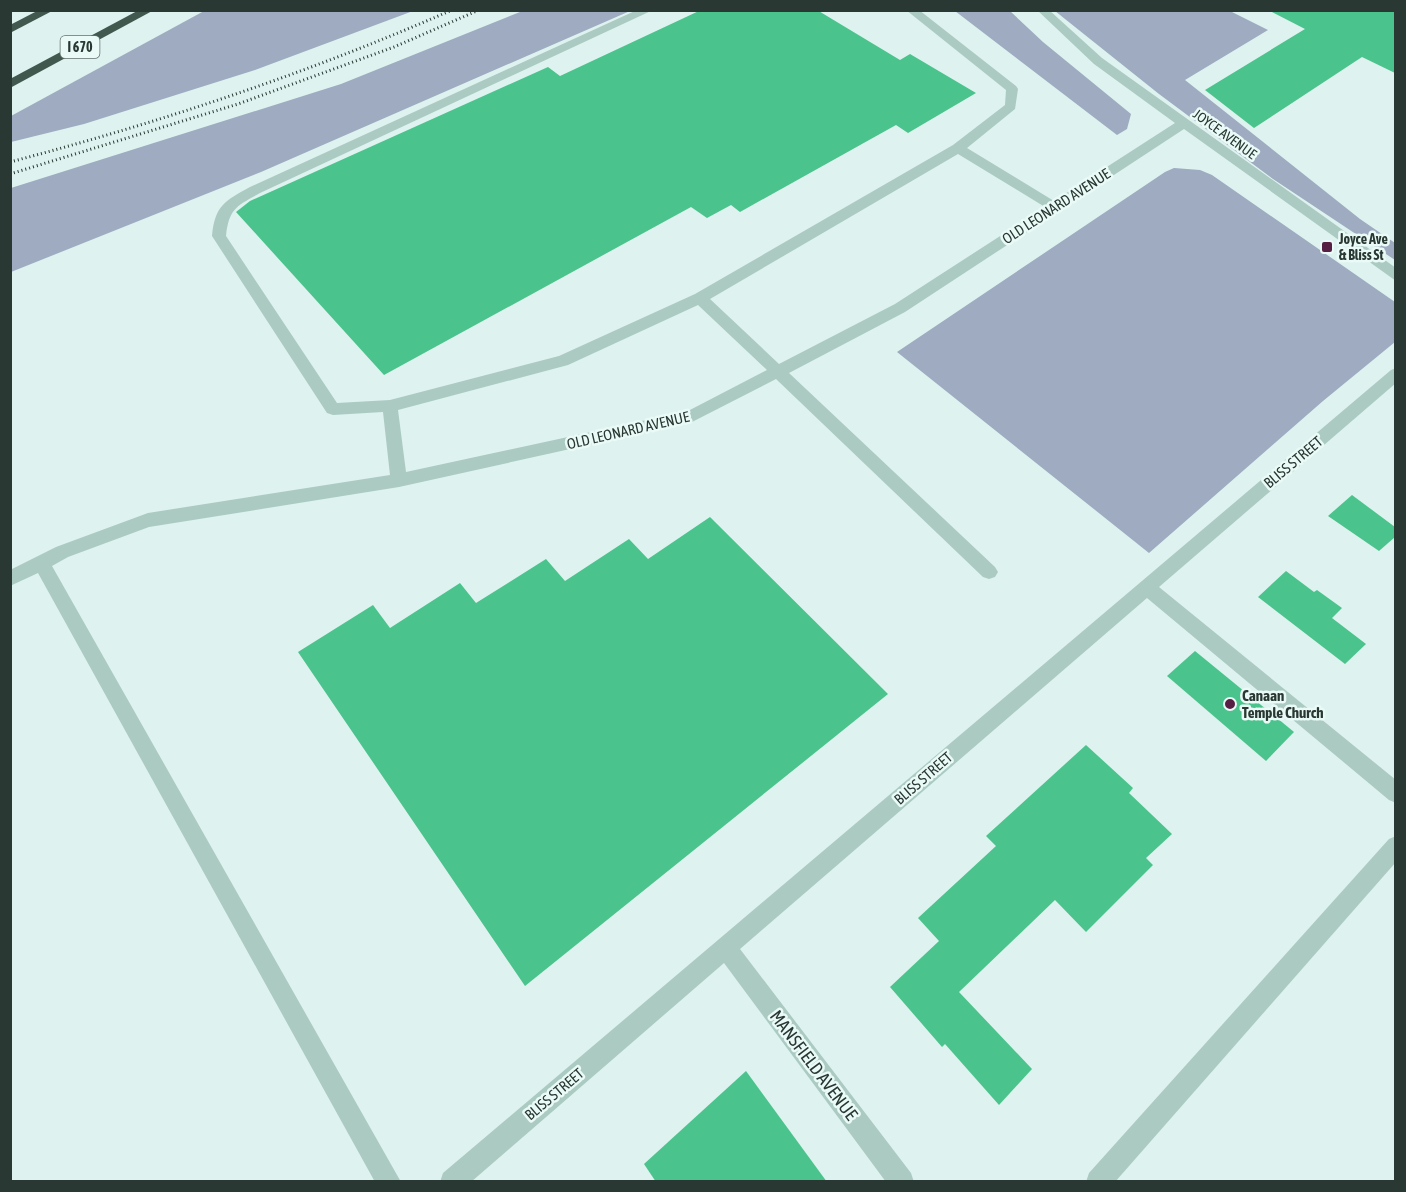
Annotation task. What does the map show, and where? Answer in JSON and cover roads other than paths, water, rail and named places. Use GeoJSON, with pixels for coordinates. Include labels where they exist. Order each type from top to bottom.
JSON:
{"type":"FeatureCollection","features":[{"type":"Feature","properties":{"kind":"highway"},"geometry":{"type":"LineString","coordinates":[[10,30],[49,10]]}},
{"type":"Feature","properties":{"kind":"highway","name":"I 670"},"geometry":{"type":"LineString","coordinates":[[10,84],[149,10]]}},
{"type":"Feature","properties":{"kind":"street"},"geometry":{"type":"LineString","coordinates":[[648,10],[265,184],[228,206],[220,215],[219,236],[333,409],[390,406],[563,361],[700,298],[958,148],[1011,106],[1012,89],[911,10]]}},
{"type":"Feature","properties":{"kind":"street","name":"JOYCE AVENUE"},"geometry":{"type":"LineString","coordinates":[[1042,10],[1098,61],[1395,276]]}},
{"type":"Feature","properties":{"kind":"street","name":"OLD LEONARD AVENUE"},"geometry":{"type":"LineString","coordinates":[[10,579],[62,552],[148,520],[399,480],[692,416],[900,308],[1184,123]]}},
{"type":"Feature","properties":{"kind":"street"},"geometry":{"type":"LineString","coordinates":[[958,148],[1054,207]]}},
{"type":"Feature","properties":{"kind":"street"},"geometry":{"type":"LineString","coordinates":[[700,298],[989,572]]}},
{"type":"Feature","properties":{"kind":"street","name":"BLISS STREET"},"geometry":{"type":"LineString","coordinates":[[452,1182],[1395,374]]}},
{"type":"Feature","properties":{"kind":"street"},"geometry":{"type":"LineString","coordinates":[[390,406],[399,480]]}},
{"type":"Feature","properties":{"kind":"street"},"geometry":{"type":"LineString","coordinates":[[41,563],[389,1182]]}},
{"type":"Feature","properties":{"kind":"street"},"geometry":{"type":"LineString","coordinates":[[1146,587],[1395,793]]}},
{"type":"Feature","properties":{"kind":"street"},"geometry":{"type":"LineString","coordinates":[[1098,1182],[1395,846]]}},
{"type":"Feature","properties":{"kind":"street","name":"MANSFIELD AVENUE"},"geometry":{"type":"LineString","coordinates":[[726,948],[902,1182]]}},
{"type":"Feature","properties":{"kind":"railway"},"geometry":{"type":"LineString","coordinates":[[10,162],[67,147],[234,95],[344,55],[452,10]]}},
{"type":"Feature","properties":{"kind":"railway"},"geometry":{"type":"LineString","coordinates":[[10,174],[238,104],[394,47],[479,10]]}},
{"type":"Feature","properties":{"kind":"place","name":"Joyce Ave & Bliss St"},"geometry":{"type":"Point","coordinates":[1327,247]}},
{"type":"Feature","properties":{"kind":"place","name":"Canaan Temple Church"},"geometry":{"type":"Point","coordinates":[1230,704]}}]}
